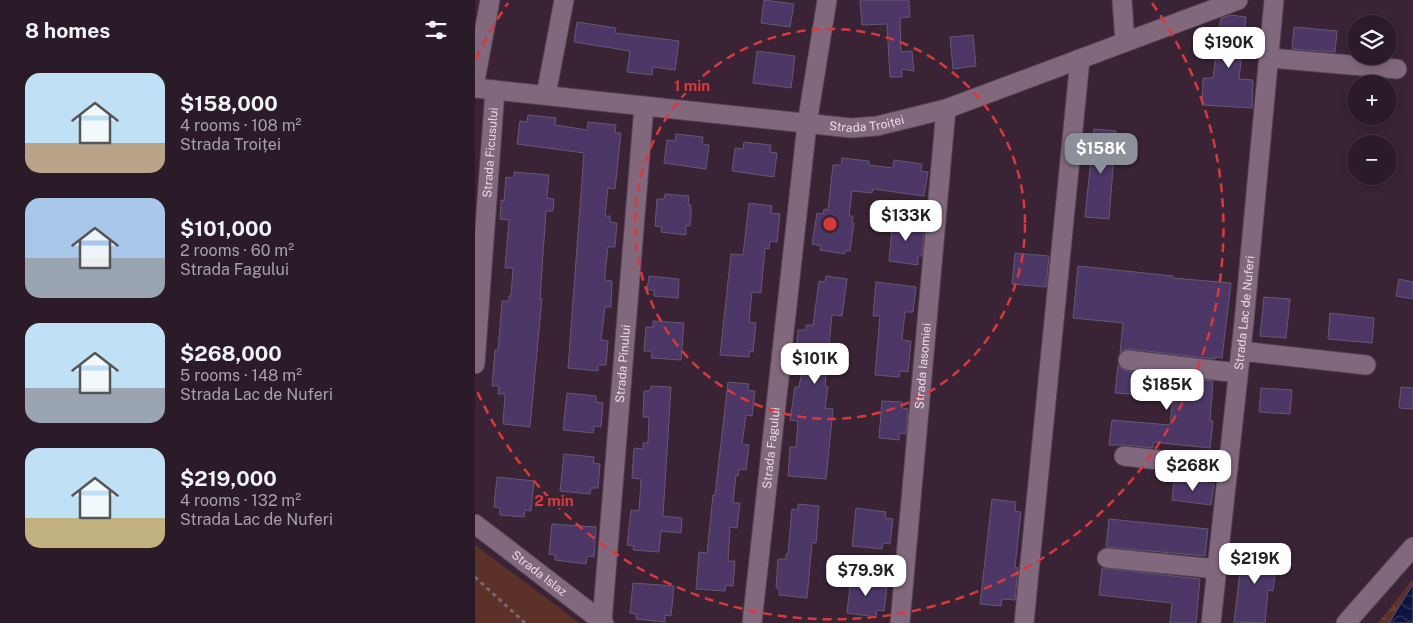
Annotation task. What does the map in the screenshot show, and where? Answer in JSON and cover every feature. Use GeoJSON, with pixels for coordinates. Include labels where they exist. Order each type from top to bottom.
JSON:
{"type":"FeatureCollection","features":[{"type":"Feature","properties":{"kind":"street"},"geometry":{"type":"LineString","coordinates":[[475,81],[490,0]]}},
{"type":"Feature","properties":{"kind":"street"},"geometry":{"type":"LineString","coordinates":[[546,95],[564,0]]}},
{"type":"Feature","properties":{"kind":"street","name":"Strada Fagului"},"geometry":{"type":"LineString","coordinates":[[752,623],[807,124],[827,0]]}},
{"type":"Feature","properties":{"kind":"street"},"geometry":{"type":"LineString","coordinates":[[1122,0],[1125,42]]}},
{"type":"Feature","properties":{"kind":"street","name":"Strada Troiței"},"geometry":{"type":"LineString","coordinates":[[475,88],[807,124],[851,128],[877,126],[945,109],[1125,42],[1201,7],[1239,0]]}},
{"type":"Feature","properties":{"kind":"street","name":"Strada Lac de Nuferi"},"geometry":{"type":"LineString","coordinates":[[1211,623],[1241,351],[1274,0]]}},
{"type":"Feature","properties":{"kind":"street"},"geometry":{"type":"LineString","coordinates":[[1269,58],[1397,69]]}},
{"type":"Feature","properties":{"kind":"street"},"geometry":{"type":"LineString","coordinates":[[1024,623],[1080,59]]}},
{"type":"Feature","properties":{"kind":"street","name":"Strada Ficusului"},"geometry":{"type":"LineString","coordinates":[[475,364],[495,90]]}},
{"type":"Feature","properties":{"kind":"street","name":"Strada Pinului"},"geometry":{"type":"LineString","coordinates":[[603,622],[643,106]]}},
{"type":"Feature","properties":{"kind":"street","name":"Strada Iasomiei"},"geometry":{"type":"LineString","coordinates":[[900,623],[945,109]]}},
{"type":"Feature","properties":{"kind":"street"},"geometry":{"type":"LineString","coordinates":[[1241,351],[1366,365]]}},
{"type":"Feature","properties":{"kind":"street"},"geometry":{"type":"LineString","coordinates":[[1128,360],[1238,373]]}},
{"type":"Feature","properties":{"kind":"street"},"geometry":{"type":"LineString","coordinates":[[1124,456],[1228,468]]}},
{"type":"Feature","properties":{"kind":"street","name":"Strada Islaz"},"geometry":{"type":"LineString","coordinates":[[475,524],[603,622]]}},
{"type":"Feature","properties":{"kind":"street"},"geometry":{"type":"LineString","coordinates":[[1346,623],[1413,547]]}},
{"type":"Feature","properties":{"kind":"street"},"geometry":{"type":"LineString","coordinates":[[1107,558],[1217,570]]}},
{"type":"Feature","properties":{"kind":"path"},"geometry":{"type":"LineString","coordinates":[[475,577],[525,623]]}},
{"type":"Feature","properties":{"kind":"green space"},"geometry":{"type":"Polygon","coordinates":[[[475,545],[580,623],[475,623],[475,545]]]}},
{"type":"Feature","properties":{"kind":"green space"},"geometry":{"type":"Polygon","coordinates":[[[1413,579],[1413,623],[1378,623],[1413,579]]]}},
{"type":"Feature","properties":{"kind":"water"},"geometry":{"type":"Polygon","coordinates":[[[1413,584],[1413,623],[1389,623],[1413,584]]]}},
{"type":"Feature","properties":{"kind":"building"},"geometry":{"type":"Polygon","coordinates":[[[764,0],[794,4],[790,27],[761,23],[764,0]]]}},
{"type":"Feature","properties":{"kind":"building"},"geometry":{"type":"Polygon","coordinates":[[[860,0],[909,0],[910,17],[900,18],[901,52],[912,51],[914,71],[902,69],[902,77],[890,77],[887,24],[862,25],[860,0]]]}},
{"type":"Feature","properties":{"kind":"building"},"geometry":{"type":"Polygon","coordinates":[[[1231,15],[1246,17],[1239,79],[1253,80],[1252,108],[1202,105],[1203,78],[1213,78],[1221,18],[1231,15]]]}},
{"type":"Feature","properties":{"kind":"building"},"geometry":{"type":"Polygon","coordinates":[[[577,22],[616,28],[615,33],[679,41],[675,70],[653,67],[652,75],[627,72],[630,51],[574,42],[577,22]]]}},
{"type":"Feature","properties":{"kind":"building"},"geometry":{"type":"Polygon","coordinates":[[[1294,27],[1337,31],[1335,52],[1292,49],[1294,27]]]}},
{"type":"Feature","properties":{"kind":"building"},"geometry":{"type":"Polygon","coordinates":[[[973,35],[976,66],[953,69],[950,37],[973,35]]]}},
{"type":"Feature","properties":{"kind":"building"},"geometry":{"type":"Polygon","coordinates":[[[757,51],[795,56],[791,88],[753,83],[757,51]]]}},
{"type":"Feature","properties":{"kind":"building"},"geometry":{"type":"Polygon","coordinates":[[[528,115],[556,118],[555,125],[587,130],[588,122],[616,125],[615,133],[621,133],[615,189],[608,188],[605,216],[610,216],[610,222],[617,223],[615,247],[608,247],[605,274],[605,280],[612,281],[611,307],[605,307],[601,340],[608,341],[606,365],[598,365],[598,371],[568,368],[584,153],[517,144],[520,121],[527,122],[528,115]]]}},
{"type":"Feature","properties":{"kind":"building"},"geometry":{"type":"Polygon","coordinates":[[[1094,129],[1116,131],[1109,219],[1085,217],[1094,129]]]}},
{"type":"Feature","properties":{"kind":"building"},"geometry":{"type":"Polygon","coordinates":[[[676,134],[703,137],[702,144],[709,145],[706,169],[664,163],[667,140],[675,141],[676,134]]]}},
{"type":"Feature","properties":{"kind":"building"},"geometry":{"type":"Polygon","coordinates":[[[744,142],[771,145],[770,152],[777,153],[774,177],[732,171],[735,148],[743,149],[744,142]]]}},
{"type":"Feature","properties":{"kind":"building"},"geometry":{"type":"Polygon","coordinates":[[[842,158],[869,161],[869,165],[893,168],[894,160],[922,164],[921,171],[928,172],[924,196],[873,189],[872,193],[852,191],[849,216],[853,216],[852,222],[854,223],[850,251],[845,251],[845,254],[820,250],[821,246],[812,244],[817,213],[823,214],[824,209],[828,210],[833,165],[841,165],[842,158]]]}},
{"type":"Feature","properties":{"kind":"building"},"geometry":{"type":"Polygon","coordinates":[[[514,172],[549,175],[547,198],[554,199],[553,211],[546,211],[540,298],[542,298],[530,427],[503,424],[505,394],[498,394],[499,386],[492,386],[495,350],[498,350],[502,301],[509,301],[509,296],[511,296],[513,268],[505,268],[509,220],[500,219],[501,200],[504,201],[506,177],[514,178],[514,172]]]}},
{"type":"Feature","properties":{"kind":"building"},"geometry":{"type":"Polygon","coordinates":[[[665,194],[689,196],[688,205],[691,205],[691,216],[690,226],[686,225],[686,235],[661,232],[662,227],[655,226],[657,199],[664,199],[665,194]]]}},
{"type":"Feature","properties":{"kind":"building"},"geometry":{"type":"Polygon","coordinates":[[[749,203],[772,206],[771,213],[780,214],[777,242],[770,241],[769,249],[765,248],[761,293],[752,292],[749,322],[756,323],[753,352],[750,351],[749,357],[720,355],[731,254],[743,255],[749,203]]]}},
{"type":"Feature","properties":{"kind":"building"},"geometry":{"type":"Polygon","coordinates":[[[893,219],[916,220],[915,228],[924,229],[922,256],[918,256],[918,265],[889,261],[893,219]]]}},
{"type":"Feature","properties":{"kind":"building"},"geometry":{"type":"Polygon","coordinates":[[[1015,253],[1049,256],[1046,287],[1012,284],[1015,253]]]}},
{"type":"Feature","properties":{"kind":"building"},"geometry":{"type":"Polygon","coordinates":[[[1078,266],[1231,283],[1222,358],[1215,357],[1215,359],[1129,349],[1120,353],[1123,323],[1073,318],[1078,266]]]}},
{"type":"Feature","properties":{"kind":"building"},"geometry":{"type":"Polygon","coordinates":[[[649,276],[679,279],[678,298],[654,296],[654,290],[647,290],[649,276]]]}},
{"type":"Feature","properties":{"kind":"building"},"geometry":{"type":"Polygon","coordinates":[[[826,276],[847,279],[842,316],[832,315],[825,386],[828,387],[825,408],[833,409],[826,479],[788,476],[790,447],[796,447],[798,421],[790,420],[795,387],[799,387],[803,363],[795,362],[798,330],[806,330],[806,325],[813,325],[819,281],[825,282],[826,276]]]}},
{"type":"Feature","properties":{"kind":"building"},"geometry":{"type":"Polygon","coordinates":[[[1399,279],[1413,282],[1413,299],[1396,296],[1399,279]]]}},
{"type":"Feature","properties":{"kind":"building"},"geometry":{"type":"Polygon","coordinates":[[[876,282],[916,287],[913,312],[905,312],[902,340],[911,341],[908,372],[900,371],[899,377],[875,375],[880,316],[873,316],[876,282]]]}},
{"type":"Feature","properties":{"kind":"building"},"geometry":{"type":"Polygon","coordinates":[[[1264,297],[1290,299],[1286,338],[1260,336],[1264,297]]]}},
{"type":"Feature","properties":{"kind":"building"},"geometry":{"type":"Polygon","coordinates":[[[1330,313],[1374,318],[1372,343],[1328,339],[1330,313]]]}},
{"type":"Feature","properties":{"kind":"building"},"geometry":{"type":"Polygon","coordinates":[[[653,321],[684,323],[681,360],[651,358],[652,351],[644,351],[646,327],[653,327],[653,321]]]}},
{"type":"Feature","properties":{"kind":"building"},"geometry":{"type":"Polygon","coordinates":[[[1118,365],[1127,371],[1213,381],[1210,420],[1213,421],[1210,448],[1153,442],[1153,448],[1109,445],[1112,420],[1170,425],[1173,397],[1115,393],[1118,365]]]}},
{"type":"Feature","properties":{"kind":"building"},"geometry":{"type":"Polygon","coordinates":[[[728,382],[749,384],[748,390],[755,391],[752,416],[746,415],[742,444],[749,445],[746,470],[739,469],[738,476],[736,475],[733,503],[740,503],[737,528],[730,527],[728,561],[735,561],[733,586],[726,585],[725,591],[696,589],[699,552],[707,553],[728,382]]]}},
{"type":"Feature","properties":{"kind":"building"},"geometry":{"type":"Polygon","coordinates":[[[651,386],[671,387],[663,516],[682,518],[681,533],[661,531],[659,552],[633,550],[634,546],[627,545],[631,510],[639,511],[641,479],[632,478],[634,448],[643,449],[643,443],[648,443],[649,417],[643,417],[644,391],[650,391],[651,386]]]}},
{"type":"Feature","properties":{"kind":"building"},"geometry":{"type":"Polygon","coordinates":[[[1401,387],[1413,388],[1413,409],[1399,408],[1401,387]]]}},
{"type":"Feature","properties":{"kind":"building"},"geometry":{"type":"Polygon","coordinates":[[[1261,388],[1292,390],[1290,414],[1259,412],[1261,388]]]}},
{"type":"Feature","properties":{"kind":"building"},"geometry":{"type":"Polygon","coordinates":[[[567,393],[596,396],[596,402],[603,403],[601,427],[594,426],[593,433],[563,430],[567,393]]]}},
{"type":"Feature","properties":{"kind":"building"},"geometry":{"type":"Polygon","coordinates":[[[882,401],[902,402],[902,408],[908,409],[906,434],[899,433],[899,440],[879,438],[882,401]]]}},
{"type":"Feature","properties":{"kind":"building"},"geometry":{"type":"Polygon","coordinates":[[[564,454],[594,457],[593,463],[600,464],[598,488],[591,488],[590,494],[560,491],[564,454]]]}},
{"type":"Feature","properties":{"kind":"building"},"geometry":{"type":"Polygon","coordinates":[[[497,477],[534,481],[531,511],[525,510],[524,517],[500,515],[500,508],[494,507],[497,477]]]}},
{"type":"Feature","properties":{"kind":"building"},"geometry":{"type":"Polygon","coordinates":[[[1174,479],[1214,484],[1211,505],[1172,500],[1174,479]]]}},
{"type":"Feature","properties":{"kind":"building"},"geometry":{"type":"Polygon","coordinates":[[[992,499],[1016,502],[1015,511],[1021,512],[1015,567],[1018,568],[1015,600],[1002,599],[1001,606],[980,604],[992,499]]]}},
{"type":"Feature","properties":{"kind":"building"},"geometry":{"type":"Polygon","coordinates":[[[798,504],[819,506],[816,543],[812,543],[807,598],[779,595],[779,588],[776,588],[778,559],[786,559],[786,554],[788,554],[792,509],[798,510],[798,504]]]}},
{"type":"Feature","properties":{"kind":"building"},"geometry":{"type":"Polygon","coordinates":[[[856,508],[886,512],[885,518],[893,519],[890,544],[883,543],[882,549],[852,546],[856,508]]]}},
{"type":"Feature","properties":{"kind":"building"},"geometry":{"type":"Polygon","coordinates":[[[1109,519],[1208,529],[1205,556],[1106,547],[1109,519]]]}},
{"type":"Feature","properties":{"kind":"building"},"geometry":{"type":"Polygon","coordinates":[[[552,524],[596,527],[594,557],[587,556],[586,564],[555,560],[555,555],[549,554],[552,524]]]}},
{"type":"Feature","properties":{"kind":"building"},"geometry":{"type":"Polygon","coordinates":[[[1243,547],[1278,552],[1273,591],[1268,590],[1265,623],[1234,622],[1243,547]]]}},
{"type":"Feature","properties":{"kind":"building"},"geometry":{"type":"Polygon","coordinates":[[[1102,568],[1200,579],[1196,623],[1170,623],[1172,603],[1099,595],[1102,568]]]}},
{"type":"Feature","properties":{"kind":"building"},"geometry":{"type":"Polygon","coordinates":[[[851,576],[881,580],[880,586],[887,587],[884,611],[877,610],[876,617],[847,613],[851,576]]]}},
{"type":"Feature","properties":{"kind":"building"},"geometry":{"type":"Polygon","coordinates":[[[633,583],[674,586],[671,616],[665,615],[665,622],[636,619],[636,614],[630,613],[633,583]]]}}]}
